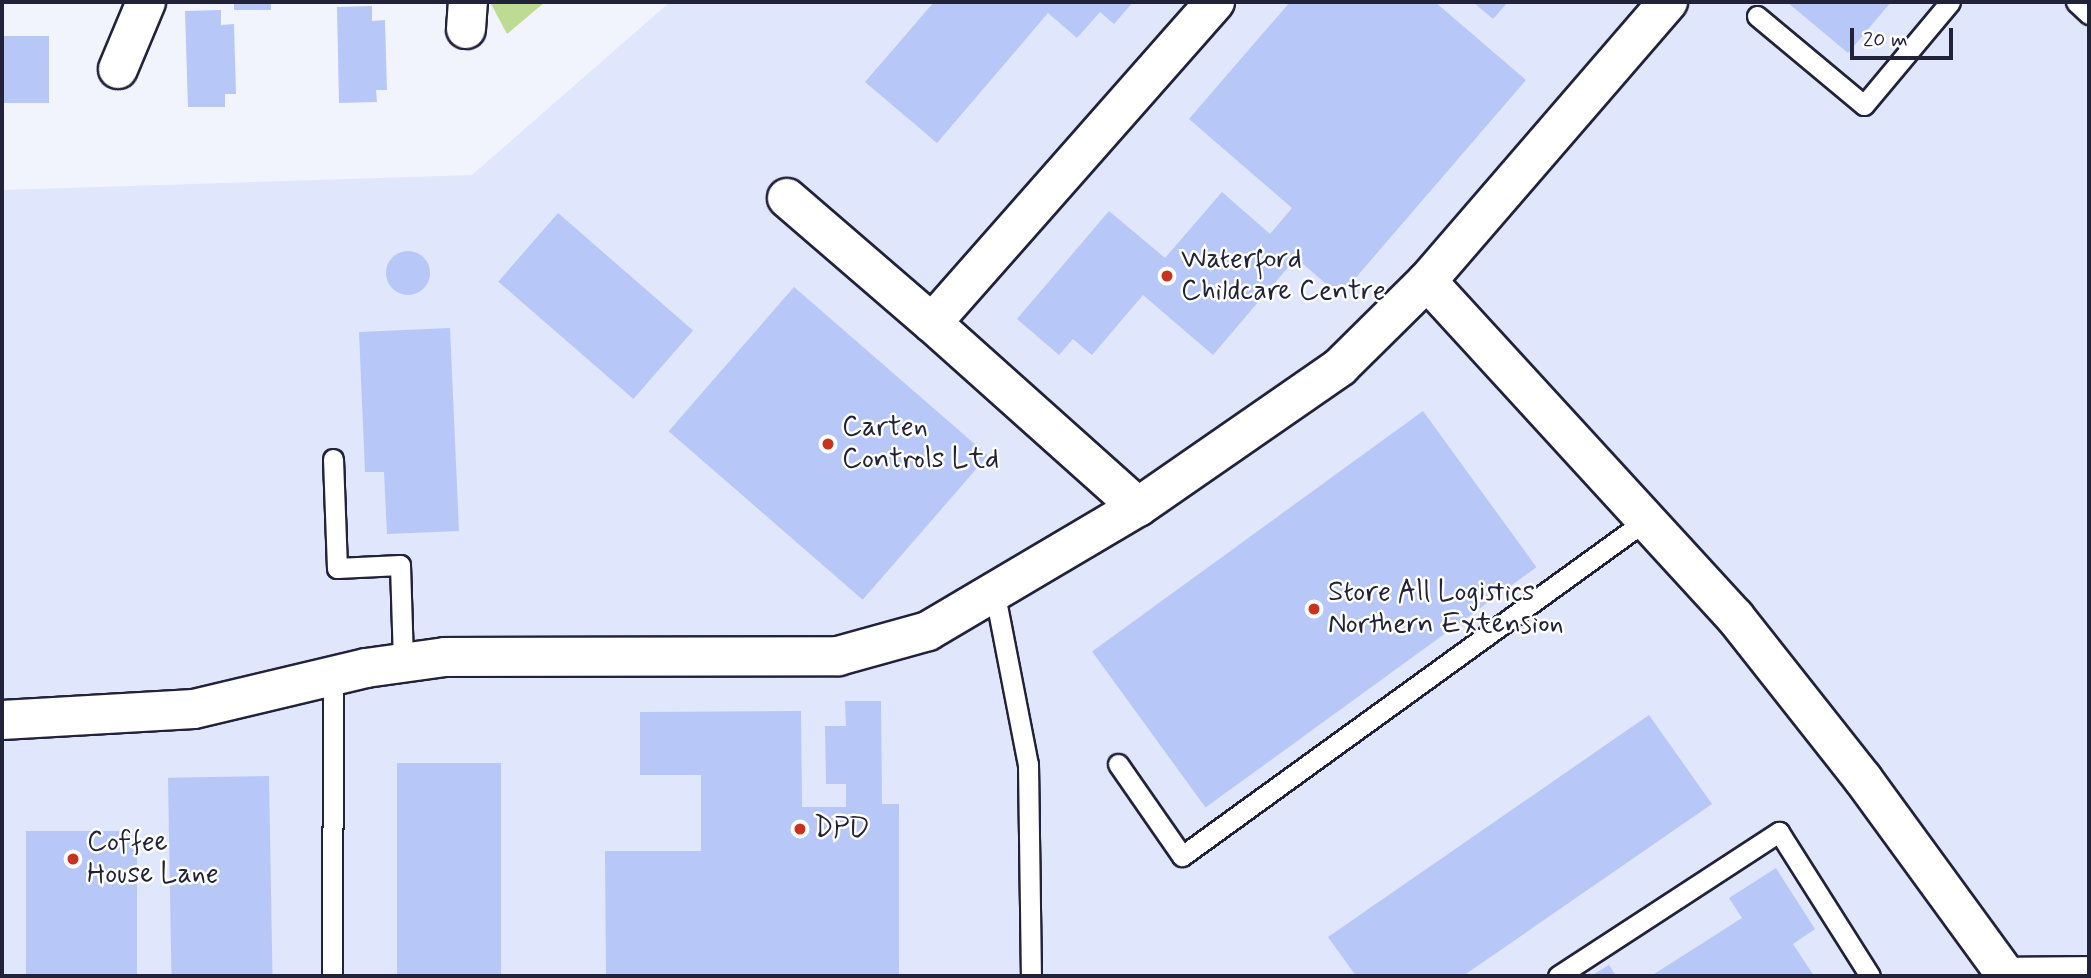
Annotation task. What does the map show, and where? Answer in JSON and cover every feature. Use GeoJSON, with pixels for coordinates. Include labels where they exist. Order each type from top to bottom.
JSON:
{"type":"FeatureCollection","features":[{"type":"Feature","properties":{"kind":"street"},"geometry":{"type":"LineString","coordinates":[[118,69],[146,2]]}},
{"type":"Feature","properties":{"kind":"street"},"geometry":{"type":"LineString","coordinates":[[932,323],[1215,2]]}},
{"type":"Feature","properties":{"kind":"street"},"geometry":{"type":"LineString","coordinates":[[2,720],[194,709],[403,661],[485,655],[838,656],[900,643],[995,595],[1138,507],[1311,390],[1427,281],[1668,2]]}},
{"type":"Feature","properties":{"kind":"street"},"geometry":{"type":"LineString","coordinates":[[787,198],[1138,507]]}},
{"type":"Feature","properties":{"kind":"street"},"geometry":{"type":"LineString","coordinates":[[1427,281],[1649,518],[1855,768],[2000,967]]}},
{"type":"Feature","properties":{"kind":"lane"},"geometry":{"type":"LineString","coordinates":[[1758,16],[1864,105],[1950,2]]}},
{"type":"Feature","properties":{"kind":"lane"},"geometry":{"type":"LineString","coordinates":[[2076,2],[2089,13]]}},
{"type":"Feature","properties":{"kind":"lane"},"geometry":{"type":"LineString","coordinates":[[333,459],[337,568],[400,565],[403,661]]}},
{"type":"Feature","properties":{"kind":"lane"},"geometry":{"type":"LineString","coordinates":[[1118,764],[1182,856],[1649,518]]}},
{"type":"Feature","properties":{"kind":"lane"},"geometry":{"type":"LineString","coordinates":[[995,595],[1028,764],[1031,976]]}},
{"type":"Feature","properties":{"kind":"lane"},"geometry":{"type":"LineString","coordinates":[[332,976],[333,676]]}},
{"type":"Feature","properties":{"kind":"lane"},"geometry":{"type":"LineString","coordinates":[[1558,976],[1779,832],[1870,976]]}},
{"type":"Feature","properties":{"kind":"lane"},"geometry":{"type":"LineString","coordinates":[[2000,967],[2089,966]]}},
{"type":"Feature","properties":{"kind":"shaded area"},"geometry":{"type":"Polygon","coordinates":[[[670,2],[2089,2],[2089,976],[2,976],[2,190],[472,175],[670,2]]]}},
{"type":"Feature","properties":{"kind":"green space"},"geometry":{"type":"Polygon","coordinates":[[[490,2],[545,2],[507,34],[490,2]]]}},
{"type":"Feature","properties":{"kind":"building"},"geometry":{"type":"Polygon","coordinates":[[[234,2],[271,2],[271,10],[234,10],[234,2]]]}},
{"type":"Feature","properties":{"kind":"building"},"geometry":{"type":"Polygon","coordinates":[[[934,2],[1133,2],[1114,24],[1100,12],[1077,38],[1048,13],[937,143],[865,82],[934,2]]]}},
{"type":"Feature","properties":{"kind":"building"},"geometry":{"type":"Polygon","coordinates":[[[1290,2],[1435,2],[1526,80],[1340,296],[1296,258],[1213,355],[1143,295],[1092,355],[1073,339],[1059,355],[1017,319],[1109,211],[1165,258],[1222,192],[1270,234],[1292,208],[1189,119],[1290,2]]]}},
{"type":"Feature","properties":{"kind":"building"},"geometry":{"type":"Polygon","coordinates":[[[1473,2],[1508,2],[1493,19],[1473,2]]]}},
{"type":"Feature","properties":{"kind":"building"},"geometry":{"type":"Polygon","coordinates":[[[1787,2],[1891,2],[1848,53],[1787,2]]]}},
{"type":"Feature","properties":{"kind":"building"},"geometry":{"type":"Polygon","coordinates":[[[372,6],[372,21],[385,20],[387,90],[376,90],[377,102],[339,103],[337,7],[372,6]]]}},
{"type":"Feature","properties":{"kind":"building"},"geometry":{"type":"Polygon","coordinates":[[[221,10],[221,25],[234,24],[236,94],[225,94],[225,107],[188,107],[185,11],[221,10]]]}},
{"type":"Feature","properties":{"kind":"building"},"geometry":{"type":"Polygon","coordinates":[[[2,36],[49,36],[49,103],[2,103],[2,36]]]}},
{"type":"Feature","properties":{"kind":"building"},"geometry":{"type":"Polygon","coordinates":[[[558,213],[693,330],[633,399],[498,282],[558,213]]]}},
{"type":"Feature","properties":{"kind":"building"},"geometry":{"type":"Polygon","coordinates":[[[408,251],[423,258],[430,273],[423,288],[408,295],[393,288],[386,273],[393,258],[408,251]]]}},
{"type":"Feature","properties":{"kind":"building","name":"Carten Controls Ltd"},"geometry":{"type":"Polygon","coordinates":[[[794,287],[988,456],[863,600],[669,431],[794,287]]]}},
{"type":"Feature","properties":{"kind":"building"},"geometry":{"type":"Polygon","coordinates":[[[450,328],[459,531],[387,534],[384,472],[365,472],[359,332],[450,328]]]}},
{"type":"Feature","properties":{"kind":"building","name":"Store All Logistics Northern Extension"},"geometry":{"type":"Polygon","coordinates":[[[1423,411],[1536,567],[1206,808],[1092,651],[1423,411]]]}},
{"type":"Feature","properties":{"kind":"building","name":"DPD"},"geometry":{"type":"Polygon","coordinates":[[[845,701],[881,701],[882,804],[899,804],[899,976],[606,976],[605,851],[701,851],[701,775],[640,775],[640,712],[801,711],[802,807],[846,807],[846,784],[826,784],[825,726],[846,726],[845,701]]]}},
{"type":"Feature","properties":{"kind":"building"},"geometry":{"type":"Polygon","coordinates":[[[1649,715],[1712,804],[1463,976],[1356,976],[1328,937],[1649,715]]]}},
{"type":"Feature","properties":{"kind":"building"},"geometry":{"type":"Polygon","coordinates":[[[397,763],[501,763],[501,976],[397,976],[397,763]]]}},
{"type":"Feature","properties":{"kind":"building"},"geometry":{"type":"Polygon","coordinates":[[[269,776],[272,976],[171,976],[168,778],[269,776]]]}},
{"type":"Feature","properties":{"kind":"building"},"geometry":{"type":"Polygon","coordinates":[[[26,831],[137,831],[137,976],[26,976],[26,831]]]}},
{"type":"Feature","properties":{"kind":"building"},"geometry":{"type":"Polygon","coordinates":[[[1776,868],[1815,929],[1793,944],[1814,976],[1651,976],[1742,918],[1729,898],[1776,868]]]}},
{"type":"Feature","properties":{"kind":"building"},"geometry":{"type":"Polygon","coordinates":[[[1609,965],[1616,976],[1591,976],[1609,965]]]}},
{"type":"Feature","properties":{"kind":"place","name":"Waterford Childcare Centre"},"geometry":{"type":"Point","coordinates":[1167,276]}},
{"type":"Feature","properties":{"kind":"place","name":"Carten Controls Ltd"},"geometry":{"type":"Point","coordinates":[828,444]}},
{"type":"Feature","properties":{"kind":"place","name":"Store All Logistics Northern Extension"},"geometry":{"type":"Point","coordinates":[1314,609]}},
{"type":"Feature","properties":{"kind":"place","name":"DPD"},"geometry":{"type":"Point","coordinates":[800,829]}},
{"type":"Feature","properties":{"kind":"place","name":"Coffee House Lane"},"geometry":{"type":"Point","coordinates":[73,859]}}]}
